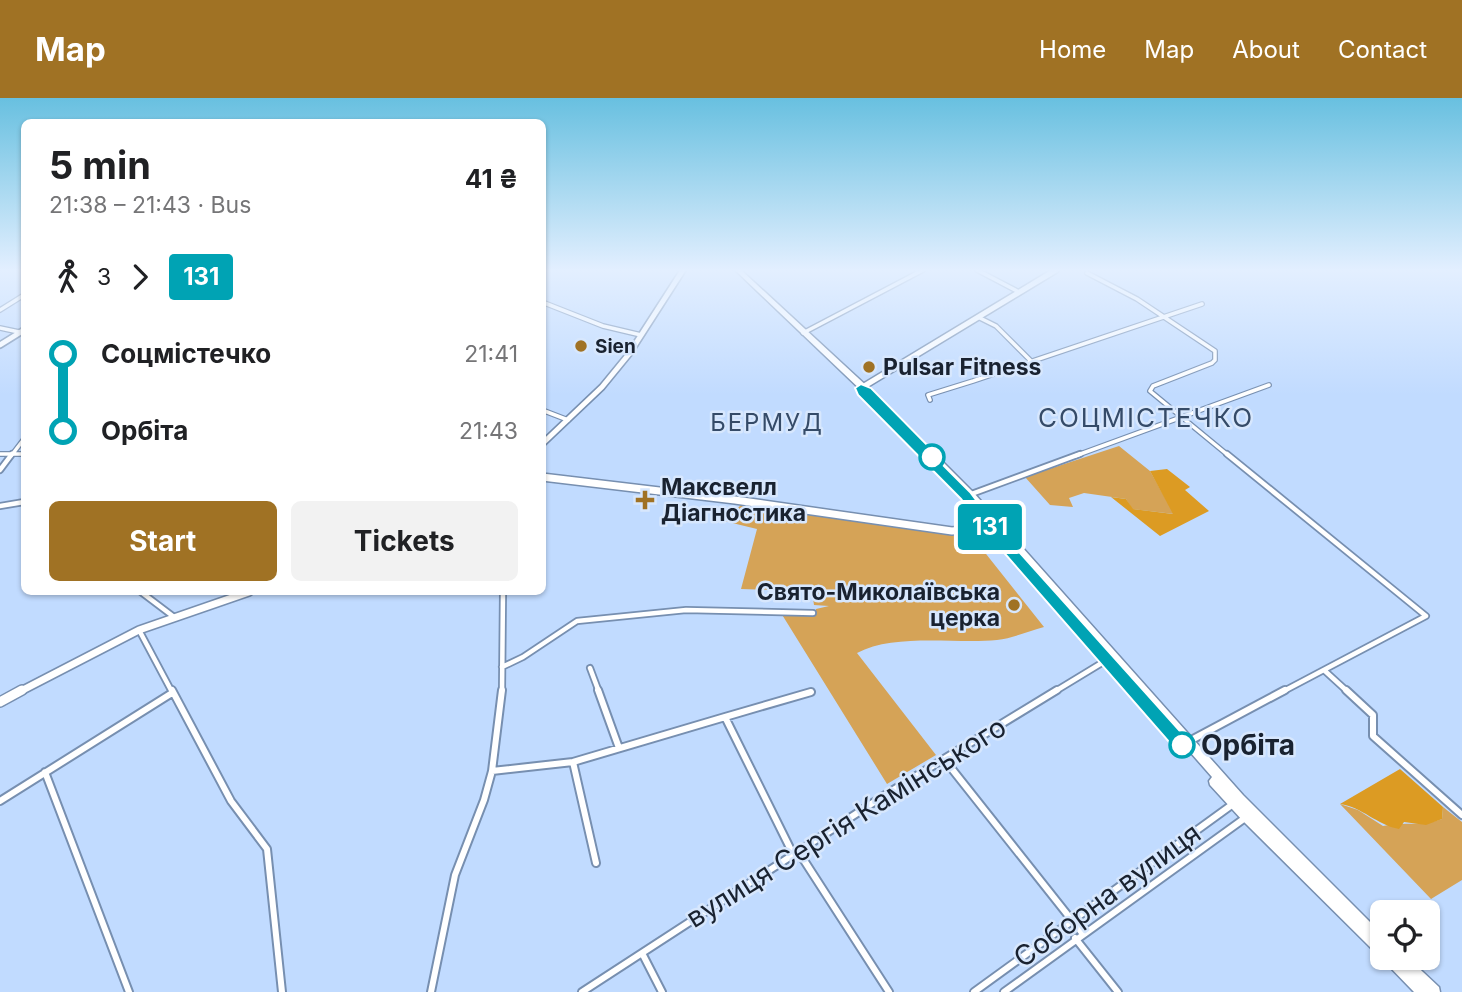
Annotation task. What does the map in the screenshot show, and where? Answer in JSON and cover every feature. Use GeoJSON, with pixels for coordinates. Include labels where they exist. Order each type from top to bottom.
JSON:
{"type":"FeatureCollection","features":[{"type":"Feature","properties":{"kind":"highway"},"geometry":{"type":"LineString","coordinates":[[781,312],[867,391],[968,495],[993,527],[1185,744],[1370,939]]}},
{"type":"Feature","properties":{"kind":"highway"},"geometry":{"type":"LineString","coordinates":[[1250,815],[1370,930]]}},
{"type":"Feature","properties":{"kind":"highway"},"geometry":{"type":"LineString","coordinates":[[1401,970],[1423,992]]}},
{"type":"Feature","properties":{"kind":"highway"},"geometry":{"type":"LineString","coordinates":[[1411,970],[1434,992]]}},
{"type":"Feature","properties":{"kind":"street"},"geometry":{"type":"LineString","coordinates":[[571,312],[603,326],[641,334]]}},
{"type":"Feature","properties":{"kind":"street"},"geometry":{"type":"LineString","coordinates":[[546,440],[621,364],[656,312]]}},
{"type":"Feature","properties":{"kind":"street"},"geometry":{"type":"LineString","coordinates":[[803,333],[845,312]]}},
{"type":"Feature","properties":{"kind":"street"},"geometry":{"type":"LineString","coordinates":[[861,388],[987,312]]}},
{"type":"Feature","properties":{"kind":"street"},"geometry":{"type":"LineString","coordinates":[[1157,312],[1212,347],[1217,355],[1212,363],[1150,388],[1153,394],[1426,616],[1185,744]]}},
{"type":"Feature","properties":{"kind":"street"},"geometry":{"type":"LineString","coordinates":[[930,400],[928,395],[934,391],[1175,312]]}},
{"type":"Feature","properties":{"kind":"street"},"geometry":{"type":"LineString","coordinates":[[978,317],[996,326],[1031,361]]}},
{"type":"Feature","properties":{"kind":"street"},"geometry":{"type":"LineString","coordinates":[[0,328],[21,331]]}},
{"type":"Feature","properties":{"kind":"street"},"geometry":{"type":"LineString","coordinates":[[0,345],[21,332]]}},
{"type":"Feature","properties":{"kind":"street"},"geometry":{"type":"LineString","coordinates":[[968,495],[1269,385]]}},
{"type":"Feature","properties":{"kind":"street"},"geometry":{"type":"LineString","coordinates":[[546,411],[569,420]]}},
{"type":"Feature","properties":{"kind":"street"},"geometry":{"type":"LineString","coordinates":[[0,470],[21,443]]}},
{"type":"Feature","properties":{"kind":"street"},"geometry":{"type":"LineString","coordinates":[[0,454],[21,453]]}},
{"type":"Feature","properties":{"kind":"street"},"geometry":{"type":"LineString","coordinates":[[546,477],[953,531],[993,527]]}},
{"type":"Feature","properties":{"kind":"street"},"geometry":{"type":"LineString","coordinates":[[0,506],[21,502]]}},
{"type":"Feature","properties":{"kind":"street"},"geometry":{"type":"LineString","coordinates":[[145,595],[174,617]]}},
{"type":"Feature","properties":{"kind":"street"},"geometry":{"type":"LineString","coordinates":[[0,702],[139,630],[240,595]]}},
{"type":"Feature","properties":{"kind":"street"},"geometry":{"type":"LineString","coordinates":[[431,992],[455,875],[484,800],[492,771],[502,689],[503,595]]}},
{"type":"Feature","properties":{"kind":"street"},"geometry":{"type":"LineString","coordinates":[[502,667],[523,657],[577,621],[686,610],[813,613]]}},
{"type":"Feature","properties":{"kind":"street"},"geometry":{"type":"LineString","coordinates":[[139,630],[231,801],[267,849],[282,992]]}},
{"type":"Feature","properties":{"kind":"street","name":"вулиця Сергія Камінського"},"geometry":{"type":"LineString","coordinates":[[582,992],[795,853],[1110,658]]}},
{"type":"Feature","properties":{"kind":"street"},"geometry":{"type":"LineString","coordinates":[[590,668],[619,748]]}},
{"type":"Feature","properties":{"kind":"street"},"geometry":{"type":"LineString","coordinates":[[1325,671],[1373,715],[1373,736],[1462,815]]}},
{"type":"Feature","properties":{"kind":"street"},"geometry":{"type":"LineString","coordinates":[[492,771],[573,762],[811,692]]}},
{"type":"Feature","properties":{"kind":"street"},"geometry":{"type":"LineString","coordinates":[[0,802],[172,694]]}},
{"type":"Feature","properties":{"kind":"street"},"geometry":{"type":"LineString","coordinates":[[725,718],[795,853],[889,992]]}},
{"type":"Feature","properties":{"kind":"street"},"geometry":{"type":"LineString","coordinates":[[944,759],[1071,920],[1078,936],[1118,992]]}},
{"type":"Feature","properties":{"kind":"street"},"geometry":{"type":"LineString","coordinates":[[573,762],[596,863]]}},
{"type":"Feature","properties":{"kind":"street"},"geometry":{"type":"LineString","coordinates":[[45,772],[64,815],[129,992]]}},
{"type":"Feature","properties":{"kind":"street","name":"Соборна вулиця"},"geometry":{"type":"LineString","coordinates":[[974,992],[1237,801]]}},
{"type":"Feature","properties":{"kind":"street","name":"Соборна вулиця"},"geometry":{"type":"LineString","coordinates":[[1004,992],[1078,936],[1250,815]]}},
{"type":"Feature","properties":{"kind":"street"},"geometry":{"type":"LineString","coordinates":[[642,953],[662,992]]}},
{"type":"Feature","properties":{"kind":"shaded area"},"geometry":{"type":"Polygon","coordinates":[[[1119,446],[1150,471],[1174,514],[1132,509],[1126,499],[1084,493],[1069,498],[1073,507],[1050,505],[1025,477],[1119,446]]]}},
{"type":"Feature","properties":{"kind":"shaded area"},"geometry":{"type":"Polygon","coordinates":[[[1167,469],[1190,487],[1185,490],[1209,511],[1160,536],[1111,497],[1126,499],[1133,509],[1173,514],[1150,471],[1167,469]]]}},
{"type":"Feature","properties":{"kind":"shaded area"},"geometry":{"type":"Polygon","coordinates":[[[742,504],[953,535],[971,535],[1044,627],[997,640],[906,641],[872,647],[857,653],[936,755],[887,784],[781,613],[816,615],[816,609],[829,606],[814,605],[812,591],[741,589],[757,529],[724,521],[742,504]]]}},
{"type":"Feature","properties":{"kind":"shaded area"},"geometry":{"type":"Polygon","coordinates":[[[1400,769],[1443,807],[1442,819],[1426,825],[1404,822],[1399,829],[1340,804],[1400,769]]]}},
{"type":"Feature","properties":{"kind":"shaded area"},"geometry":{"type":"Polygon","coordinates":[[[1340,804],[1358,810],[1383,826],[1442,819],[1443,807],[1462,822],[1462,880],[1431,899],[1340,804]]]}},
{"type":"Feature","properties":{"kind":"bus line","name":"131"},"geometry":{"type":"LineString","coordinates":[[932,457],[861,388],[862,393],[966,496],[990,528],[1182,745]]}},
{"type":"Feature","properties":{"kind":"place","name":"Sien"},"geometry":{"type":"Point","coordinates":[581,346]}},
{"type":"Feature","properties":{"kind":"place","name":"Pulsar Fitness"},"geometry":{"type":"Point","coordinates":[869,367]}},
{"type":"Feature","properties":{"kind":"place","name":"Максвелл Діагностика"},"geometry":{"type":"Point","coordinates":[645,500]}},
{"type":"Feature","properties":{"kind":"place","name":"Свято-Миколаївська церка"},"geometry":{"type":"Point","coordinates":[1014,605]}},
{"type":"Feature","properties":{"kind":"place","name":"Орбіта"},"geometry":{"type":"Point","coordinates":[1182,745]}},
{"type":"Feature","properties":{"kind":"district","name":"СОЦМІСТЕЧКО"},"geometry":{"type":"Point","coordinates":[1146,417]}},
{"type":"Feature","properties":{"kind":"district","name":"БЕРМУД"},"geometry":{"type":"Point","coordinates":[767,422]}}]}
